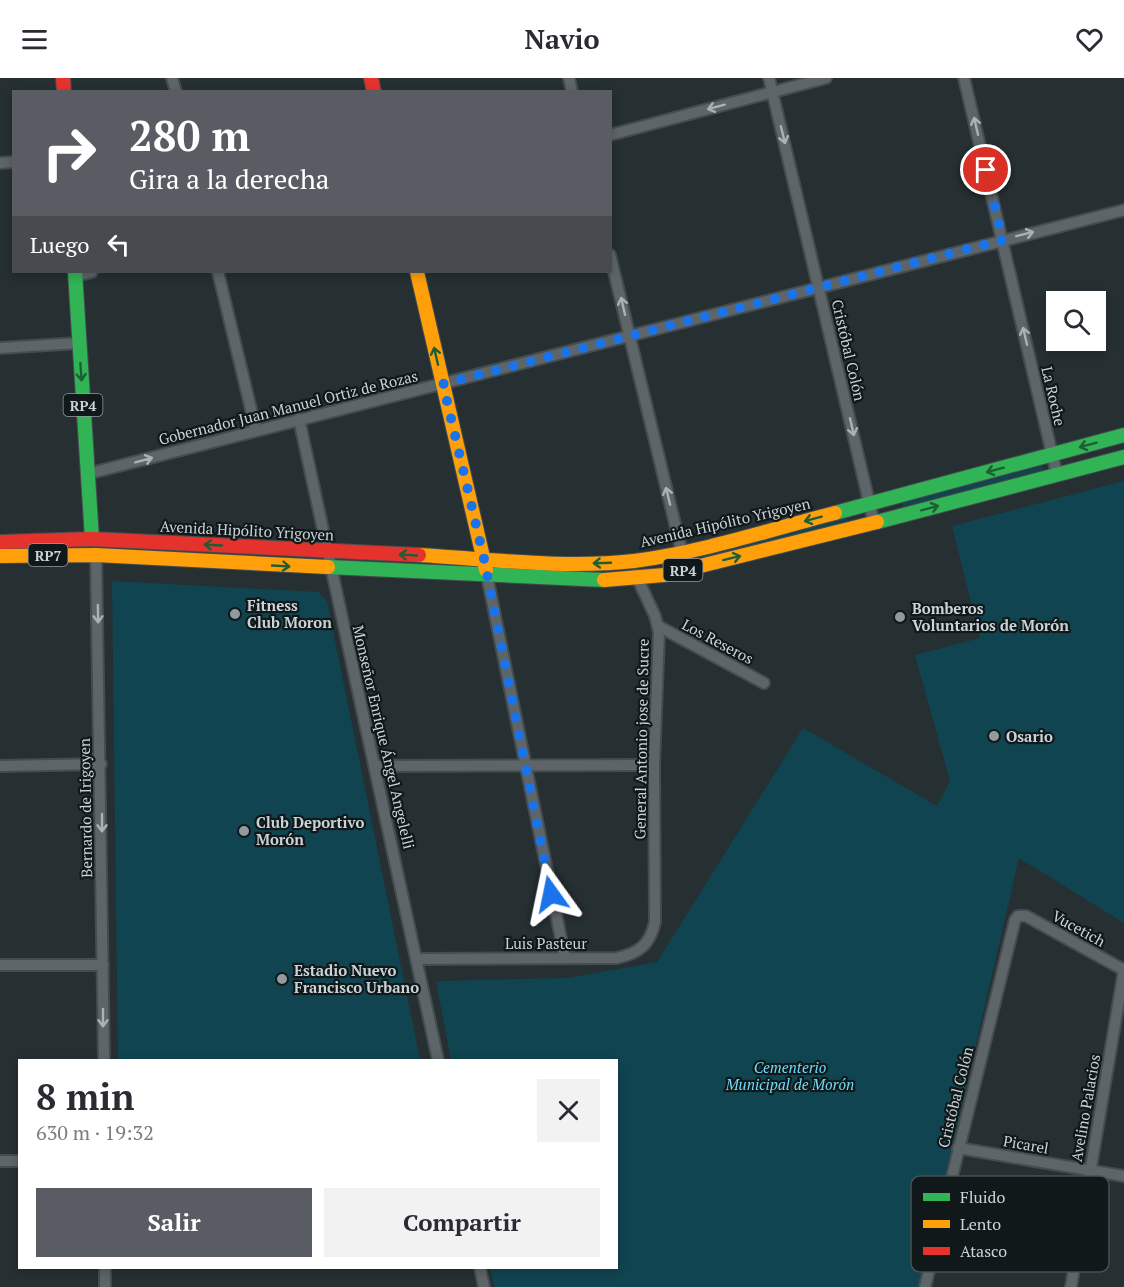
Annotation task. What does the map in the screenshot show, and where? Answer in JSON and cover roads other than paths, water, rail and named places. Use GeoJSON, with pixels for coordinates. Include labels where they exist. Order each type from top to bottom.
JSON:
{"type":"FeatureCollection","features":[{"type":"Feature","properties":{"kind":"main road"},"geometry":{"type":"LineString","coordinates":[[417,273],[487,576]]}},
{"type":"Feature","properties":{"kind":"main road","name":"RP4"},"geometry":{"type":"LineString","coordinates":[[76,274],[92,539]]}},
{"type":"Feature","properties":{"kind":"main road","name":"Avenida Hipólito Yrigoyen"},"geometry":{"type":"LineString","coordinates":[[0,542],[92,539],[575,564],[633,561],[682,553],[1124,435]]}},
{"type":"Feature","properties":{"kind":"main road","name":"RP4"},"geometry":{"type":"LineString","coordinates":[[96,555],[580,581],[637,579],[874,524],[1124,457]]}},
{"type":"Feature","properties":{"kind":"main road","name":"RP7"},"geometry":{"type":"LineString","coordinates":[[0,556],[96,555]]}},
{"type":"Feature","properties":{"kind":"street","name":"Cristóbal Colón"},"geometry":{"type":"LineString","coordinates":[[769,78],[874,524]]}},
{"type":"Feature","properties":{"kind":"street"},"geometry":{"type":"LineString","coordinates":[[612,134],[826,78]]}},
{"type":"Feature","properties":{"kind":"street","name":"La Roche"},"geometry":{"type":"LineString","coordinates":[[964,78],[1058,475]]}},
{"type":"Feature","properties":{"kind":"street","name":"Gobernador Juan Manuel Ortiz de Rozas"},"geometry":{"type":"LineString","coordinates":[[87,474],[1124,210]]}},
{"type":"Feature","properties":{"kind":"street"},"geometry":{"type":"LineString","coordinates":[[612,263],[682,553]]}},
{"type":"Feature","properties":{"kind":"street"},"geometry":{"type":"LineString","coordinates":[[218,273],[256,430]]}},
{"type":"Feature","properties":{"kind":"street"},"geometry":{"type":"LineString","coordinates":[[0,348],[79,343]]}},
{"type":"Feature","properties":{"kind":"street","name":"Monseñor Enrique Ángel Angelelli"},"geometry":{"type":"LineString","coordinates":[[299,419],[418,959],[438,1059]]}},
{"type":"Feature","properties":{"kind":"street","name":"Bernardo de Irigoyen"},"geometry":{"type":"LineString","coordinates":[[96,555],[104,1059]]}},
{"type":"Feature","properties":{"kind":"street","name":"General Antonio jose de Sucre"},"geometry":{"type":"LineString","coordinates":[[633,561],[637,579],[658,626],[654,765],[655,922]]}},
{"type":"Feature","properties":{"kind":"street"},"geometry":{"type":"LineString","coordinates":[[487,576],[524,767],[565,958]]}},
{"type":"Feature","properties":{"kind":"street","name":"Los Reseros"},"geometry":{"type":"LineString","coordinates":[[658,626],[764,683]]}},
{"type":"Feature","properties":{"kind":"street"},"geometry":{"type":"LineString","coordinates":[[0,766],[101,764]]}},
{"type":"Feature","properties":{"kind":"street"},"geometry":{"type":"LineString","coordinates":[[375,766],[654,765]]}},
{"type":"Feature","properties":{"kind":"street","name":"Cristóbal Colón"},"geometry":{"type":"LineString","coordinates":[[951,1176],[1015,920],[1018,916]]}},
{"type":"Feature","properties":{"kind":"street","name":"Vucetich"},"geometry":{"type":"LineString","coordinates":[[1018,916],[1026,916],[1124,970]]}},
{"type":"Feature","properties":{"kind":"street","name":"Luis Pasteur"},"geometry":{"type":"LineString","coordinates":[[418,959],[617,958],[633,954],[650,940],[655,922]]}},
{"type":"Feature","properties":{"kind":"street"},"geometry":{"type":"LineString","coordinates":[[0,965],[103,965]]}},
{"type":"Feature","properties":{"kind":"street","name":"Avelino Palacios"},"geometry":{"type":"LineString","coordinates":[[1088,1176],[1124,970]]}},
{"type":"Feature","properties":{"kind":"street","name":"Picarel"},"geometry":{"type":"LineString","coordinates":[[958,1148],[1124,1176]]}},
{"type":"Feature","properties":{"kind":"street"},"geometry":{"type":"LineString","coordinates":[[0,1161],[18,1161]]}},
{"type":"Feature","properties":{"kind":"street"},"geometry":{"type":"LineString","coordinates":[[105,1269],[105,1287]]}},
{"type":"Feature","properties":{"kind":"street"},"geometry":{"type":"LineString","coordinates":[[480,1269],[484,1287]]}},
{"type":"Feature","properties":{"kind":"street","name":"Cristóbal Colón"},"geometry":{"type":"LineString","coordinates":[[925,1287],[929,1272]]}},
{"type":"Feature","properties":{"kind":"street","name":"Avelino Palacios"},"geometry":{"type":"LineString","coordinates":[[1071,1287],[1073,1272]]}},
{"type":"Feature","properties":{"kind":"place","name":"Fitness Club Moron"},"geometry":{"type":"Point","coordinates":[235,614]}},
{"type":"Feature","properties":{"kind":"place","name":"Bomberos Voluntarios de Morón"},"geometry":{"type":"Point","coordinates":[900,617]}},
{"type":"Feature","properties":{"kind":"place","name":"Osario"},"geometry":{"type":"Point","coordinates":[994,736]}},
{"type":"Feature","properties":{"kind":"place","name":"Club Deportivo Morón"},"geometry":{"type":"Point","coordinates":[244,831]}},
{"type":"Feature","properties":{"kind":"place","name":"Estadio Nuevo Francisco Urbano"},"geometry":{"type":"Point","coordinates":[282,979]}},
{"type":"Feature","properties":{"kind":"park label","name":"Cementerio Municipal de Morón"},"geometry":{"type":"Point","coordinates":[790,1076]}}]}
